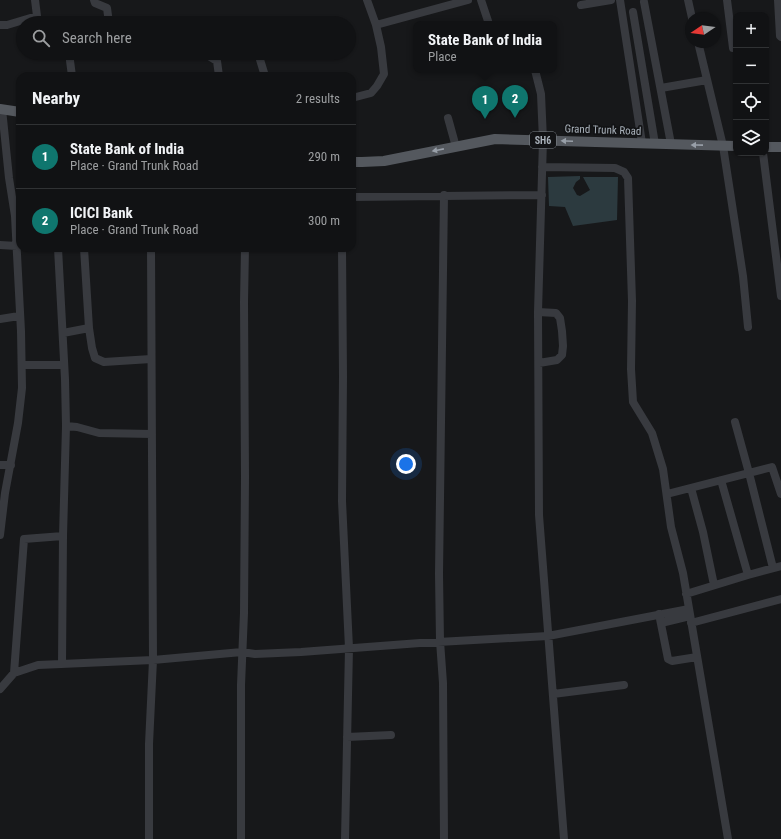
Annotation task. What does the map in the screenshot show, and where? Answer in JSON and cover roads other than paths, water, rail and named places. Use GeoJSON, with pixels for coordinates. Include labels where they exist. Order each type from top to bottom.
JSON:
{"type":"FeatureCollection","features":[{"type":"Feature","properties":{"kind":"main road"},"geometry":{"type":"LineString","coordinates":[[1,109],[16,111]]}},
{"type":"Feature","properties":{"kind":"main road","name":"Grand Trunk Road"},"geometry":{"type":"LineString","coordinates":[[356,162],[384,161],[495,139],[733,146]]}},
{"type":"Feature","properties":{"kind":"main road"},"geometry":{"type":"LineString","coordinates":[[769,147],[781,147]]}},
{"type":"Feature","properties":{"kind":"street"},"geometry":{"type":"LineString","coordinates":[[35,0],[37,16]]}},
{"type":"Feature","properties":{"kind":"street"},"geometry":{"type":"LineString","coordinates":[[94,0],[95,3],[107,8],[108,16]]}},
{"type":"Feature","properties":{"kind":"street"},"geometry":{"type":"LineString","coordinates":[[356,97],[371,93],[384,74],[381,47],[376,25],[367,0]]}},
{"type":"Feature","properties":{"kind":"street"},"geometry":{"type":"LineString","coordinates":[[376,25],[468,0]]}},
{"type":"Feature","properties":{"kind":"street"},"geometry":{"type":"LineString","coordinates":[[481,0],[488,21]]}},
{"type":"Feature","properties":{"kind":"street"},"geometry":{"type":"LineString","coordinates":[[581,5],[611,0]]}},
{"type":"Feature","properties":{"kind":"street"},"geometry":{"type":"LineString","coordinates":[[620,0],[642,143]]}},
{"type":"Feature","properties":{"kind":"street"},"geometry":{"type":"LineString","coordinates":[[688,0],[691,12]]}},
{"type":"Feature","properties":{"kind":"street"},"geometry":{"type":"LineString","coordinates":[[727,0],[733,48]]}},
{"type":"Feature","properties":{"kind":"street"},"geometry":{"type":"LineString","coordinates":[[778,0],[781,37]]}},
{"type":"Feature","properties":{"kind":"street"},"geometry":{"type":"LineString","coordinates":[[644,2],[671,144]]}},
{"type":"Feature","properties":{"kind":"street"},"geometry":{"type":"LineString","coordinates":[[633,12],[655,144]]}},
{"type":"Feature","properties":{"kind":"street"},"geometry":{"type":"LineString","coordinates":[[0,25],[16,22]]}},
{"type":"Feature","properties":{"kind":"street"},"geometry":{"type":"LineString","coordinates":[[699,48],[723,146],[743,276],[748,327]]}},
{"type":"Feature","properties":{"kind":"street"},"geometry":{"type":"LineString","coordinates":[[70,60],[71,72]]}},
{"type":"Feature","properties":{"kind":"street"},"geometry":{"type":"LineString","coordinates":[[215,60],[217,61],[218,72]]}},
{"type":"Feature","properties":{"kind":"street"},"geometry":{"type":"LineString","coordinates":[[260,60],[264,72]]}},
{"type":"Feature","properties":{"kind":"street"},"geometry":{"type":"LineString","coordinates":[[536,73],[541,94],[543,140],[538,312],[539,515],[564,839]]}},
{"type":"Feature","properties":{"kind":"street"},"geometry":{"type":"LineString","coordinates":[[661,88],[707,80]]}},
{"type":"Feature","properties":{"kind":"street"},"geometry":{"type":"LineString","coordinates":[[1,109],[16,231]]}},
{"type":"Feature","properties":{"kind":"street"},"geometry":{"type":"LineString","coordinates":[[448,118],[456,147]]}},
{"type":"Feature","properties":{"kind":"street"},"geometry":{"type":"LineString","coordinates":[[763,156],[781,296]]}},
{"type":"Feature","properties":{"kind":"street"},"geometry":{"type":"LineString","coordinates":[[542,167],[615,168],[624,172],[628,178],[632,301],[631,369],[633,402],[652,433],[664,469],[671,527],[683,573],[728,839]]}},
{"type":"Feature","properties":{"kind":"street"},"geometry":{"type":"LineString","coordinates":[[444,195],[439,574],[440,641],[443,683],[444,839]]}},
{"type":"Feature","properties":{"kind":"street"},"geometry":{"type":"LineString","coordinates":[[356,197],[542,195]]}},
{"type":"Feature","properties":{"kind":"street"},"geometry":{"type":"LineString","coordinates":[[0,245],[16,246]]}},
{"type":"Feature","properties":{"kind":"street"},"geometry":{"type":"LineString","coordinates":[[0,535],[18,423],[22,388],[17,252]]}},
{"type":"Feature","properties":{"kind":"street"},"geometry":{"type":"LineString","coordinates":[[58,252],[66,426],[62,664]]}},
{"type":"Feature","properties":{"kind":"street"},"geometry":{"type":"LineString","coordinates":[[84,252],[89,328],[95,358],[104,362],[151,358]]}},
{"type":"Feature","properties":{"kind":"street"},"geometry":{"type":"LineString","coordinates":[[148,839],[149,744],[153,660],[151,252]]}},
{"type":"Feature","properties":{"kind":"street"},"geometry":{"type":"LineString","coordinates":[[241,839],[241,685],[245,477],[245,252]]}},
{"type":"Feature","properties":{"kind":"street"},"geometry":{"type":"LineString","coordinates":[[342,252],[342,501],[349,648],[345,839]]}},
{"type":"Feature","properties":{"kind":"street"},"geometry":{"type":"LineString","coordinates":[[538,312],[556,313],[560,318],[564,346],[562,355],[557,360],[539,363]]}},
{"type":"Feature","properties":{"kind":"street"},"geometry":{"type":"LineString","coordinates":[[0,319],[19,316]]}},
{"type":"Feature","properties":{"kind":"street"},"geometry":{"type":"LineString","coordinates":[[63,333],[89,328]]}},
{"type":"Feature","properties":{"kind":"street"},"geometry":{"type":"LineString","coordinates":[[22,365],[64,365]]}},
{"type":"Feature","properties":{"kind":"street"},"geometry":{"type":"LineString","coordinates":[[686,594],[748,574],[777,567],[734,422]]}},
{"type":"Feature","properties":{"kind":"street"},"geometry":{"type":"LineString","coordinates":[[66,426],[78,427],[99,433],[152,434]]}},
{"type":"Feature","properties":{"kind":"street"},"geometry":{"type":"LineString","coordinates":[[0,465],[11,465]]}},
{"type":"Feature","properties":{"kind":"street"},"geometry":{"type":"LineString","coordinates":[[667,494],[772,467],[781,494]]}},
{"type":"Feature","properties":{"kind":"street"},"geometry":{"type":"LineString","coordinates":[[721,480],[748,574]]}},
{"type":"Feature","properties":{"kind":"street"},"geometry":{"type":"LineString","coordinates":[[691,488],[703,532],[714,585]]}},
{"type":"Feature","properties":{"kind":"street"},"geometry":{"type":"LineString","coordinates":[[14,673],[24,539],[63,536]]}},
{"type":"Feature","properties":{"kind":"street"},"geometry":{"type":"LineString","coordinates":[[0,689],[14,673],[38,665],[153,660],[242,652],[270,653],[440,641],[548,636],[660,619],[690,616],[781,599]]}},
{"type":"Feature","properties":{"kind":"street"},"geometry":{"type":"LineString","coordinates":[[660,619],[668,659],[672,662],[697,657]]}},
{"type":"Feature","properties":{"kind":"street"},"geometry":{"type":"LineString","coordinates":[[553,694],[624,685]]}},
{"type":"Feature","properties":{"kind":"street"},"geometry":{"type":"LineString","coordinates":[[347,737],[391,734]]}},
{"type":"Feature","properties":{"kind":"place","name":"ICICI Bank"},"geometry":{"type":"Point","coordinates":[515,118]}},
{"type":"Feature","properties":{"kind":"place","name":"State Bank of India"},"geometry":{"type":"Point","coordinates":[485,119]}}]}
